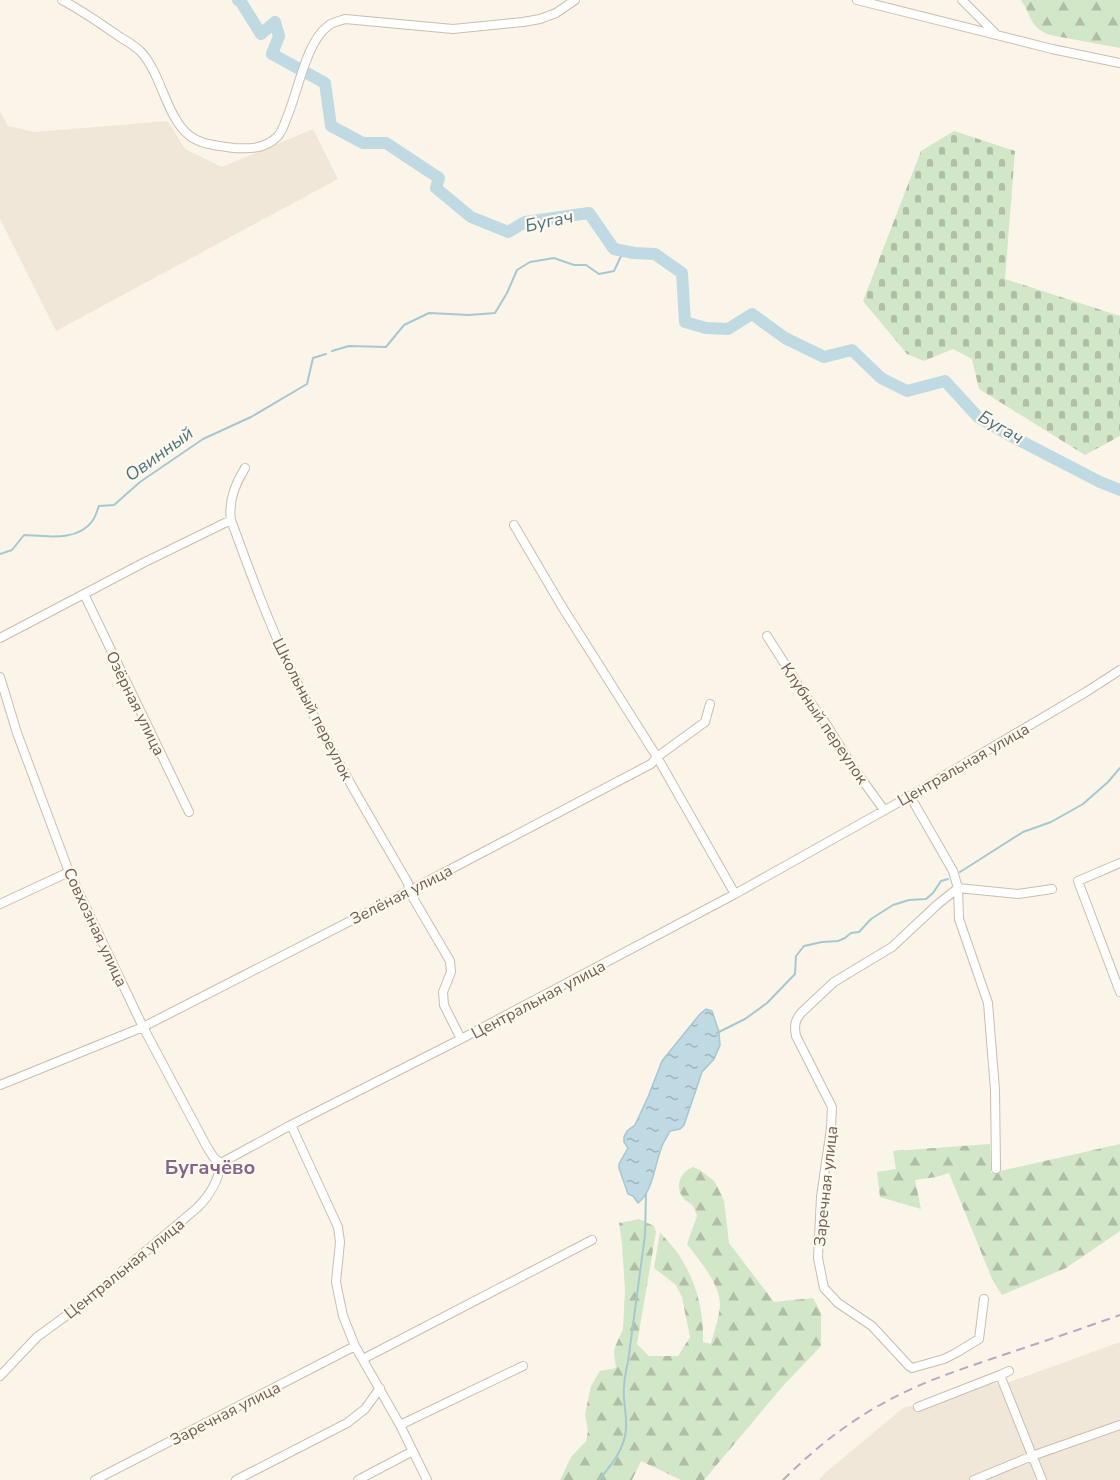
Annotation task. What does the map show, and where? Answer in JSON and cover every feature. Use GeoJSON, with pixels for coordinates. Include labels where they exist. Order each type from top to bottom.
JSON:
{"type":"FeatureCollection","features":[{"type":"Feature","properties":{"kind":"street"},"geometry":{"type":"LineString","coordinates":[[62,0],[141,51],[152,66],[175,117],[190,136],[204,143],[248,148],[260,147],[268,143],[281,131],[306,62],[316,40],[328,25],[345,19],[453,29],[523,22],[556,13],[575,0]]}},
{"type":"Feature","properties":{"kind":"street"},"geometry":{"type":"LineString","coordinates":[[857,0],[952,25],[1120,63]]}},
{"type":"Feature","properties":{"kind":"street"},"geometry":{"type":"LineString","coordinates":[[962,0],[996,34]]}},
{"type":"Feature","properties":{"kind":"street"},"geometry":{"type":"LineString","coordinates":[[0,638],[231,520],[230,507],[235,484],[245,468]]}},
{"type":"Feature","properties":{"kind":"street","name":"Школьный переулок"},"geometry":{"type":"LineString","coordinates":[[231,520],[260,599],[292,673],[356,794],[450,961],[451,972],[443,992],[444,1005],[461,1039]]}},
{"type":"Feature","properties":{"kind":"street"},"geometry":{"type":"LineString","coordinates":[[514,525],[657,758],[735,894]]}},
{"type":"Feature","properties":{"kind":"street","name":"Озёрная улица"},"geometry":{"type":"LineString","coordinates":[[84,594],[189,812]]}},
{"type":"Feature","properties":{"kind":"street","name":"Клубный переулок"},"geometry":{"type":"LineString","coordinates":[[767,636],[884,810]]}},
{"type":"Feature","properties":{"kind":"street","name":"Центральная улица"},"geometry":{"type":"LineString","coordinates":[[0,1376],[37,1337],[89,1299],[197,1208],[208,1197],[221,1163],[735,894],[910,796],[1120,670]]}},
{"type":"Feature","properties":{"kind":"street","name":"Совхозная улица"},"geometry":{"type":"LineString","coordinates":[[0,677],[16,733],[69,872],[143,1027],[207,1147],[214,1158],[221,1163]]}},
{"type":"Feature","properties":{"kind":"street","name":"Зелёная улица"},"geometry":{"type":"LineString","coordinates":[[0,1085],[143,1027],[410,891],[651,764],[705,722],[710,704]]}},
{"type":"Feature","properties":{"kind":"street"},"geometry":{"type":"LineString","coordinates":[[910,796],[953,871],[958,888],[959,919],[988,1003],[995,1090],[996,1169]]}},
{"type":"Feature","properties":{"kind":"street"},"geometry":{"type":"LineString","coordinates":[[1120,863],[1078,881],[1120,992]]}},
{"type":"Feature","properties":{"kind":"street"},"geometry":{"type":"LineString","coordinates":[[0,904],[69,872]]}},
{"type":"Feature","properties":{"kind":"street"},"geometry":{"type":"LineString","coordinates":[[958,888],[1018,894],[1052,889]]}},
{"type":"Feature","properties":{"kind":"street","name":"Заречная улица"},"geometry":{"type":"LineString","coordinates":[[958,888],[892,947],[834,982],[798,1016],[795,1030],[832,1107],[821,1197],[818,1258],[824,1288],[838,1303],[872,1326],[912,1368],[944,1359],[979,1339],[984,1299]]}},
{"type":"Feature","properties":{"kind":"street"},"geometry":{"type":"LineString","coordinates":[[291,1125],[338,1227],[340,1242],[336,1282],[343,1316],[355,1346],[400,1425],[427,1480]]}},
{"type":"Feature","properties":{"kind":"street"},"geometry":{"type":"LineString","coordinates":[[363,1359],[592,1240]]}},
{"type":"Feature","properties":{"kind":"street","name":"Заречная улица"},"geometry":{"type":"LineString","coordinates":[[95,1480],[355,1346]]}},
{"type":"Feature","properties":{"kind":"street"},"geometry":{"type":"LineString","coordinates":[[400,1425],[523,1366]]}},
{"type":"Feature","properties":{"kind":"street"},"geometry":{"type":"LineString","coordinates":[[918,1407],[1009,1371]]}},
{"type":"Feature","properties":{"kind":"street"},"geometry":{"type":"LineString","coordinates":[[1000,1375],[1042,1480]]}},
{"type":"Feature","properties":{"kind":"street"},"geometry":{"type":"LineString","coordinates":[[236,1480],[347,1423],[364,1409],[380,1388]]}},
{"type":"Feature","properties":{"kind":"street"},"geometry":{"type":"LineString","coordinates":[[974,1480],[1032,1456],[1120,1425]]}},
{"type":"Feature","properties":{"kind":"street"},"geometry":{"type":"LineString","coordinates":[[358,1480],[413,1451]]}},
{"type":"Feature","properties":{"kind":"shaded area"},"geometry":{"type":"Polygon","coordinates":[[[0,111],[8,126],[34,132],[168,121],[185,149],[222,167],[313,129],[338,179],[56,331],[0,219],[0,111]]]}},
{"type":"Feature","properties":{"kind":"shaded area"},"geometry":{"type":"Polygon","coordinates":[[[1120,1342],[1120,1480],[819,1480],[903,1408],[990,1383],[1004,1384],[1120,1342]]]}},
{"type":"Feature","properties":{"kind":"green space"},"geometry":{"type":"Polygon","coordinates":[[[1021,0],[1120,0],[1120,48],[1043,32],[1034,25],[1021,0]]]}},
{"type":"Feature","properties":{"kind":"green space"},"geometry":{"type":"Polygon","coordinates":[[[954,131],[1015,151],[1005,279],[1120,316],[1120,436],[1085,455],[979,389],[972,359],[953,349],[924,361],[907,354],[863,301],[921,151],[954,131]]]}},
{"type":"Feature","properties":{"kind":"green space"},"geometry":{"type":"Polygon","coordinates":[[[990,1144],[991,1173],[1120,1144],[1120,1231],[1066,1268],[1002,1295],[992,1279],[949,1173],[915,1180],[921,1209],[880,1197],[877,1172],[896,1169],[893,1151],[990,1144]]]}},
{"type":"Feature","properties":{"kind":"green space"},"geometry":{"type":"Polygon","coordinates":[[[693,1167],[714,1181],[724,1201],[729,1243],[774,1302],[813,1298],[821,1313],[821,1346],[782,1387],[704,1480],[681,1480],[641,1461],[632,1480],[560,1480],[571,1457],[586,1441],[588,1431],[585,1414],[591,1386],[600,1371],[616,1368],[614,1352],[623,1329],[625,1290],[619,1223],[639,1219],[654,1226],[656,1232],[637,1344],[649,1356],[678,1356],[690,1337],[682,1297],[676,1285],[654,1268],[660,1232],[677,1252],[690,1275],[700,1308],[703,1342],[711,1344],[719,1315],[719,1298],[713,1281],[687,1244],[697,1216],[693,1206],[682,1196],[679,1186],[681,1177],[693,1167]]]}},
{"type":"Feature","properties":{"kind":"water"},"geometry":{"type":"Polygon","coordinates":[[[706,1009],[712,1011],[719,1032],[720,1045],[714,1059],[702,1072],[684,1125],[680,1129],[670,1131],[664,1142],[650,1185],[638,1203],[633,1196],[628,1194],[619,1168],[628,1148],[624,1137],[627,1131],[635,1125],[662,1061],[706,1009]]]}},
{"type":"Feature","properties":{"kind":"waterway","name":"Бугач"},"geometry":{"type":"LineString","coordinates":[[238,0],[261,34],[275,22],[279,36],[272,54],[325,83],[331,126],[363,143],[386,143],[439,178],[436,188],[471,217],[508,232],[525,222],[589,213],[614,249],[655,254],[682,273],[685,322],[706,328],[728,329],[752,314],[785,338],[824,357],[852,350],[881,378],[907,391],[945,381],[978,417],[1100,482],[1120,490]]}},
{"type":"Feature","properties":{"kind":"waterway","name":"Овинный"},"geometry":{"type":"LineString","coordinates":[[332,351],[349,346],[386,347],[404,325],[429,313],[469,315],[495,313],[517,270],[530,262],[554,258],[574,265],[586,265],[599,274],[614,271],[621,256],[634,253]]}},
{"type":"Feature","properties":{"kind":"waterway","name":"Овинный"},"geometry":{"type":"LineString","coordinates":[[0,554],[12,550],[24,535],[62,536],[79,532],[93,520],[99,506],[114,505],[140,482],[203,439],[251,417],[307,384],[313,358],[326,354]]}},
{"type":"Feature","properties":{"kind":"waterway"},"geometry":{"type":"LineString","coordinates":[[960,872],[1023,832],[1051,822],[1083,804],[1120,768]]}},
{"type":"Feature","properties":{"kind":"waterway"},"geometry":{"type":"LineString","coordinates":[[717,1033],[745,1019],[767,1003],[795,974],[796,956],[804,946],[838,941],[851,933],[859,932],[871,919],[893,905],[909,900],[926,899],[941,881],[948,879]]}},
{"type":"Feature","properties":{"kind":"waterway"},"geometry":{"type":"LineString","coordinates":[[599,1480],[618,1454],[626,1431],[624,1385],[645,1235],[646,1194]]}},
{"type":"Feature","properties":{"kind":"railway"},"geometry":{"type":"LineString","coordinates":[[783,1480],[841,1430],[894,1397],[936,1378],[1120,1315]]}},
{"type":"Feature","properties":{"kind":"district","name":"Бугачёво"},"geometry":{"type":"Point","coordinates":[210,1167]}}]}
